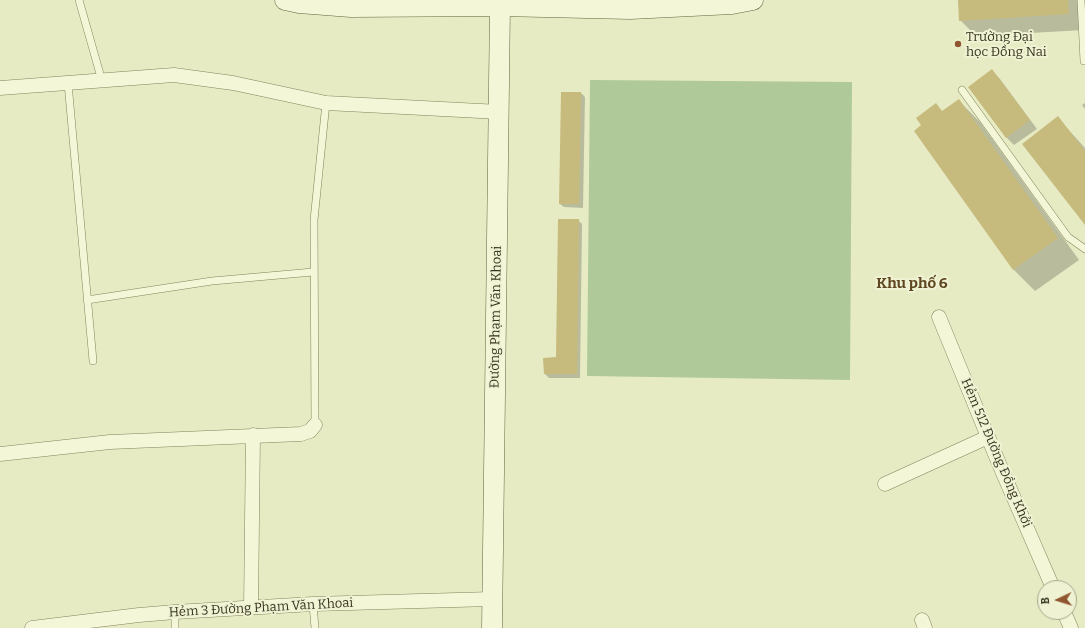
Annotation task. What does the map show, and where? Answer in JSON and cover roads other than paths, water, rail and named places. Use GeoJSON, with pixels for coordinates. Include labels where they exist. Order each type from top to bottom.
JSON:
{"type":"FeatureCollection","features":[{"type":"Feature","properties":{"kind":"street"},"geometry":{"type":"LineString","coordinates":[[285,0],[299,4],[351,7],[500,3],[630,9],[732,4],[753,0]]}},
{"type":"Feature","properties":{"kind":"street","name":"Đường Phạm Văn Khoai"},"geometry":{"type":"LineString","coordinates":[[492,628],[500,112],[500,3]]}},
{"type":"Feature","properties":{"kind":"street"},"geometry":{"type":"LineString","coordinates":[[0,88],[174,76],[233,83],[326,102],[500,112]]}},
{"type":"Feature","properties":{"kind":"street","name":"Hẻm 512 Đường Đồng Khởi"},"geometry":{"type":"LineString","coordinates":[[939,317],[988,437],[1050,580]]}},
{"type":"Feature","properties":{"kind":"street"},"geometry":{"type":"LineString","coordinates":[[0,454],[110,442],[301,434],[310,432],[315,425]]}},
{"type":"Feature","properties":{"kind":"street"},"geometry":{"type":"LineString","coordinates":[[251,608],[253,435]]}},
{"type":"Feature","properties":{"kind":"street"},"geometry":{"type":"LineString","coordinates":[[885,484],[988,437]]}},
{"type":"Feature","properties":{"kind":"street","name":"Hẻm 3 Đường Phạm Văn Khoai"},"geometry":{"type":"LineString","coordinates":[[32,628],[175,612],[313,604],[492,599]]}},
{"type":"Feature","properties":{"kind":"lane"},"geometry":{"type":"LineString","coordinates":[[79,0],[102,81]]}},
{"type":"Feature","properties":{"kind":"lane"},"geometry":{"type":"LineString","coordinates":[[1081,0],[1084,61]]}},
{"type":"Feature","properties":{"kind":"lane"},"geometry":{"type":"LineString","coordinates":[[68,83],[93,361]]}},
{"type":"Feature","properties":{"kind":"lane"},"geometry":{"type":"LineString","coordinates":[[962,90],[1068,236],[1085,249]]}},
{"type":"Feature","properties":{"kind":"lane"},"geometry":{"type":"LineString","coordinates":[[315,425],[313,272],[314,220],[326,102]]}},
{"type":"Feature","properties":{"kind":"lane"},"geometry":{"type":"LineString","coordinates":[[88,300],[212,281],[313,272]]}},
{"type":"Feature","properties":{"kind":"lane"},"geometry":{"type":"LineString","coordinates":[[313,604],[315,628]]}},
{"type":"Feature","properties":{"kind":"lane"},"geometry":{"type":"LineString","coordinates":[[175,612],[175,628]]}},
{"type":"Feature","properties":{"kind":"place","name":"Trường Đại học Đồng Nai"},"geometry":{"type":"Point","coordinates":[958,44]}},
{"type":"Feature","properties":{"kind":"district","name":"Khu phố 6"},"geometry":{"type":"Point","coordinates":[912,284]}}]}
